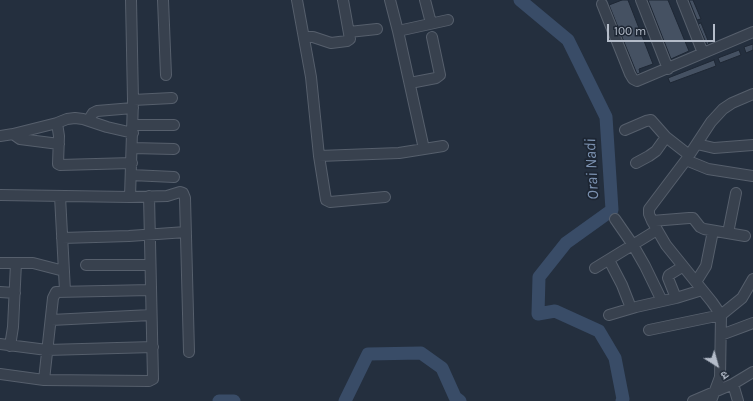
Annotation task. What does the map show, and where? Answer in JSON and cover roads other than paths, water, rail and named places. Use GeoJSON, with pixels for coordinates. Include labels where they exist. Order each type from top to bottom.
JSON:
{"type":"FeatureCollection","features":[{"type":"Feature","properties":{"kind":"street"},"geometry":{"type":"LineString","coordinates":[[130,197],[133,129],[131,0]]}},
{"type":"Feature","properties":{"kind":"street"},"geometry":{"type":"LineString","coordinates":[[163,0],[166,75]]}},
{"type":"Feature","properties":{"kind":"street"},"geometry":{"type":"LineString","coordinates":[[297,0],[311,77],[319,156],[326,200],[386,197]]}},
{"type":"Feature","properties":{"kind":"street"},"geometry":{"type":"LineString","coordinates":[[304,37],[313,37],[330,42],[347,41],[350,39],[343,0]]}},
{"type":"Feature","properties":{"kind":"street"},"geometry":{"type":"LineString","coordinates":[[390,0],[424,149]]}},
{"type":"Feature","properties":{"kind":"street"},"geometry":{"type":"LineString","coordinates":[[425,0],[431,23]]}},
{"type":"Feature","properties":{"kind":"street"},"geometry":{"type":"LineString","coordinates":[[641,0],[668,69]]}},
{"type":"Feature","properties":{"kind":"street"},"geometry":{"type":"LineString","coordinates":[[682,0],[703,53]]}},
{"type":"Feature","properties":{"kind":"street"},"geometry":{"type":"LineString","coordinates":[[602,4],[633,79],[637,81],[643,80],[753,32]]}},
{"type":"Feature","properties":{"kind":"street"},"geometry":{"type":"LineString","coordinates":[[398,31],[448,20]]}},
{"type":"Feature","properties":{"kind":"street"},"geometry":{"type":"LineString","coordinates":[[349,32],[376,29]]}},
{"type":"Feature","properties":{"kind":"street"},"geometry":{"type":"LineString","coordinates":[[410,83],[436,78],[440,75],[432,37]]}},
{"type":"Feature","properties":{"kind":"street"},"geometry":{"type":"LineString","coordinates":[[712,397],[720,377],[721,316],[712,302],[682,267],[666,245],[654,225],[649,214],[649,209],[688,157],[711,122],[723,109],[732,103],[753,94]]}},
{"type":"Feature","properties":{"kind":"street"},"geometry":{"type":"LineString","coordinates":[[90,121],[93,113],[97,111],[172,98]]}},
{"type":"Feature","properties":{"kind":"street"},"geometry":{"type":"LineString","coordinates":[[0,136],[14,134],[75,118],[90,121],[106,127],[133,129],[174,125]]}},
{"type":"Feature","properties":{"kind":"street"},"geometry":{"type":"LineString","coordinates":[[624,130],[651,120],[666,137],[688,157],[708,169],[753,176]]}},
{"type":"Feature","properties":{"kind":"street"},"geometry":{"type":"LineString","coordinates":[[57,123],[60,144],[57,163],[60,165],[132,164]]}},
{"type":"Feature","properties":{"kind":"street"},"geometry":{"type":"LineString","coordinates":[[14,134],[20,139],[60,144]]}},
{"type":"Feature","properties":{"kind":"street"},"geometry":{"type":"LineString","coordinates":[[636,163],[650,156],[662,144],[666,137]]}},
{"type":"Feature","properties":{"kind":"street"},"geometry":{"type":"LineString","coordinates":[[696,144],[714,148],[753,145]]}},
{"type":"Feature","properties":{"kind":"street"},"geometry":{"type":"LineString","coordinates":[[319,156],[399,153],[443,146]]}},
{"type":"Feature","properties":{"kind":"street"},"geometry":{"type":"LineString","coordinates":[[132,148],[174,149]]}},
{"type":"Feature","properties":{"kind":"street"},"geometry":{"type":"LineString","coordinates":[[131,175],[174,177]]}},
{"type":"Feature","properties":{"kind":"street"},"geometry":{"type":"LineString","coordinates":[[0,195],[130,197],[167,196],[180,192],[185,195],[189,352]]}},
{"type":"Feature","properties":{"kind":"street"},"geometry":{"type":"LineString","coordinates":[[728,233],[736,193]]}},
{"type":"Feature","properties":{"kind":"street"},"geometry":{"type":"LineString","coordinates":[[60,196],[65,291]]}},
{"type":"Feature","properties":{"kind":"street"},"geometry":{"type":"LineString","coordinates":[[0,374],[44,380],[149,381],[153,379],[149,196]]}},
{"type":"Feature","properties":{"kind":"street"},"geometry":{"type":"LineString","coordinates":[[595,268],[633,245],[654,225],[689,218],[695,220],[700,227],[713,231],[745,236]]}},
{"type":"Feature","properties":{"kind":"street"},"geometry":{"type":"LineString","coordinates":[[615,219],[633,245],[662,301]]}},
{"type":"Feature","properties":{"kind":"street"},"geometry":{"type":"LineString","coordinates":[[609,315],[631,308],[676,298],[699,286],[706,266],[713,231]]}},
{"type":"Feature","properties":{"kind":"street"},"geometry":{"type":"LineString","coordinates":[[62,238],[150,235],[186,232]]}},
{"type":"Feature","properties":{"kind":"street"},"geometry":{"type":"LineString","coordinates":[[609,260],[622,285],[631,308]]}},
{"type":"Feature","properties":{"kind":"street"},"geometry":{"type":"LineString","coordinates":[[0,263],[40,264],[64,271]]}},
{"type":"Feature","properties":{"kind":"street"},"geometry":{"type":"LineString","coordinates":[[16,263],[13,327],[5,345],[47,350],[152,347]]}},
{"type":"Feature","properties":{"kind":"street"},"geometry":{"type":"LineString","coordinates":[[86,265],[150,265]]}},
{"type":"Feature","properties":{"kind":"street"},"geometry":{"type":"LineString","coordinates":[[676,298],[669,276],[682,267]]}},
{"type":"Feature","properties":{"kind":"street"},"geometry":{"type":"LineString","coordinates":[[649,330],[721,316],[742,298],[753,280]]}},
{"type":"Feature","properties":{"kind":"street"},"geometry":{"type":"LineString","coordinates":[[44,380],[54,294],[59,291],[150,290]]}},
{"type":"Feature","properties":{"kind":"street"},"geometry":{"type":"LineString","coordinates":[[0,292],[15,293]]}},
{"type":"Feature","properties":{"kind":"street"},"geometry":{"type":"LineString","coordinates":[[51,320],[151,315]]}},
{"type":"Feature","properties":{"kind":"street"},"geometry":{"type":"LineString","coordinates":[[721,335],[753,323]]}},
{"type":"Feature","properties":{"kind":"street"},"geometry":{"type":"LineString","coordinates":[[692,401],[712,397],[753,374]]}},
{"type":"Feature","properties":{"kind":"street"},"geometry":{"type":"LineString","coordinates":[[733,384],[738,401]]}},
{"type":"Feature","properties":{"kind":"waterway","name":"Orai Nadi"},"geometry":{"type":"LineString","coordinates":[[520,0],[568,40],[606,117],[612,210],[566,243],[539,277],[538,314],[555,311],[599,331],[615,358],[623,399],[622,401]]}},
{"type":"Feature","properties":{"kind":"waterway","name":"Orai Nadi"},"geometry":{"type":"LineString","coordinates":[[345,401],[368,354],[421,353],[442,368],[455,397],[460,401]]}},
{"type":"Feature","properties":{"kind":"waterway","name":"Orai Nadi"},"geometry":{"type":"LineString","coordinates":[[219,401],[234,401]]}}]}
